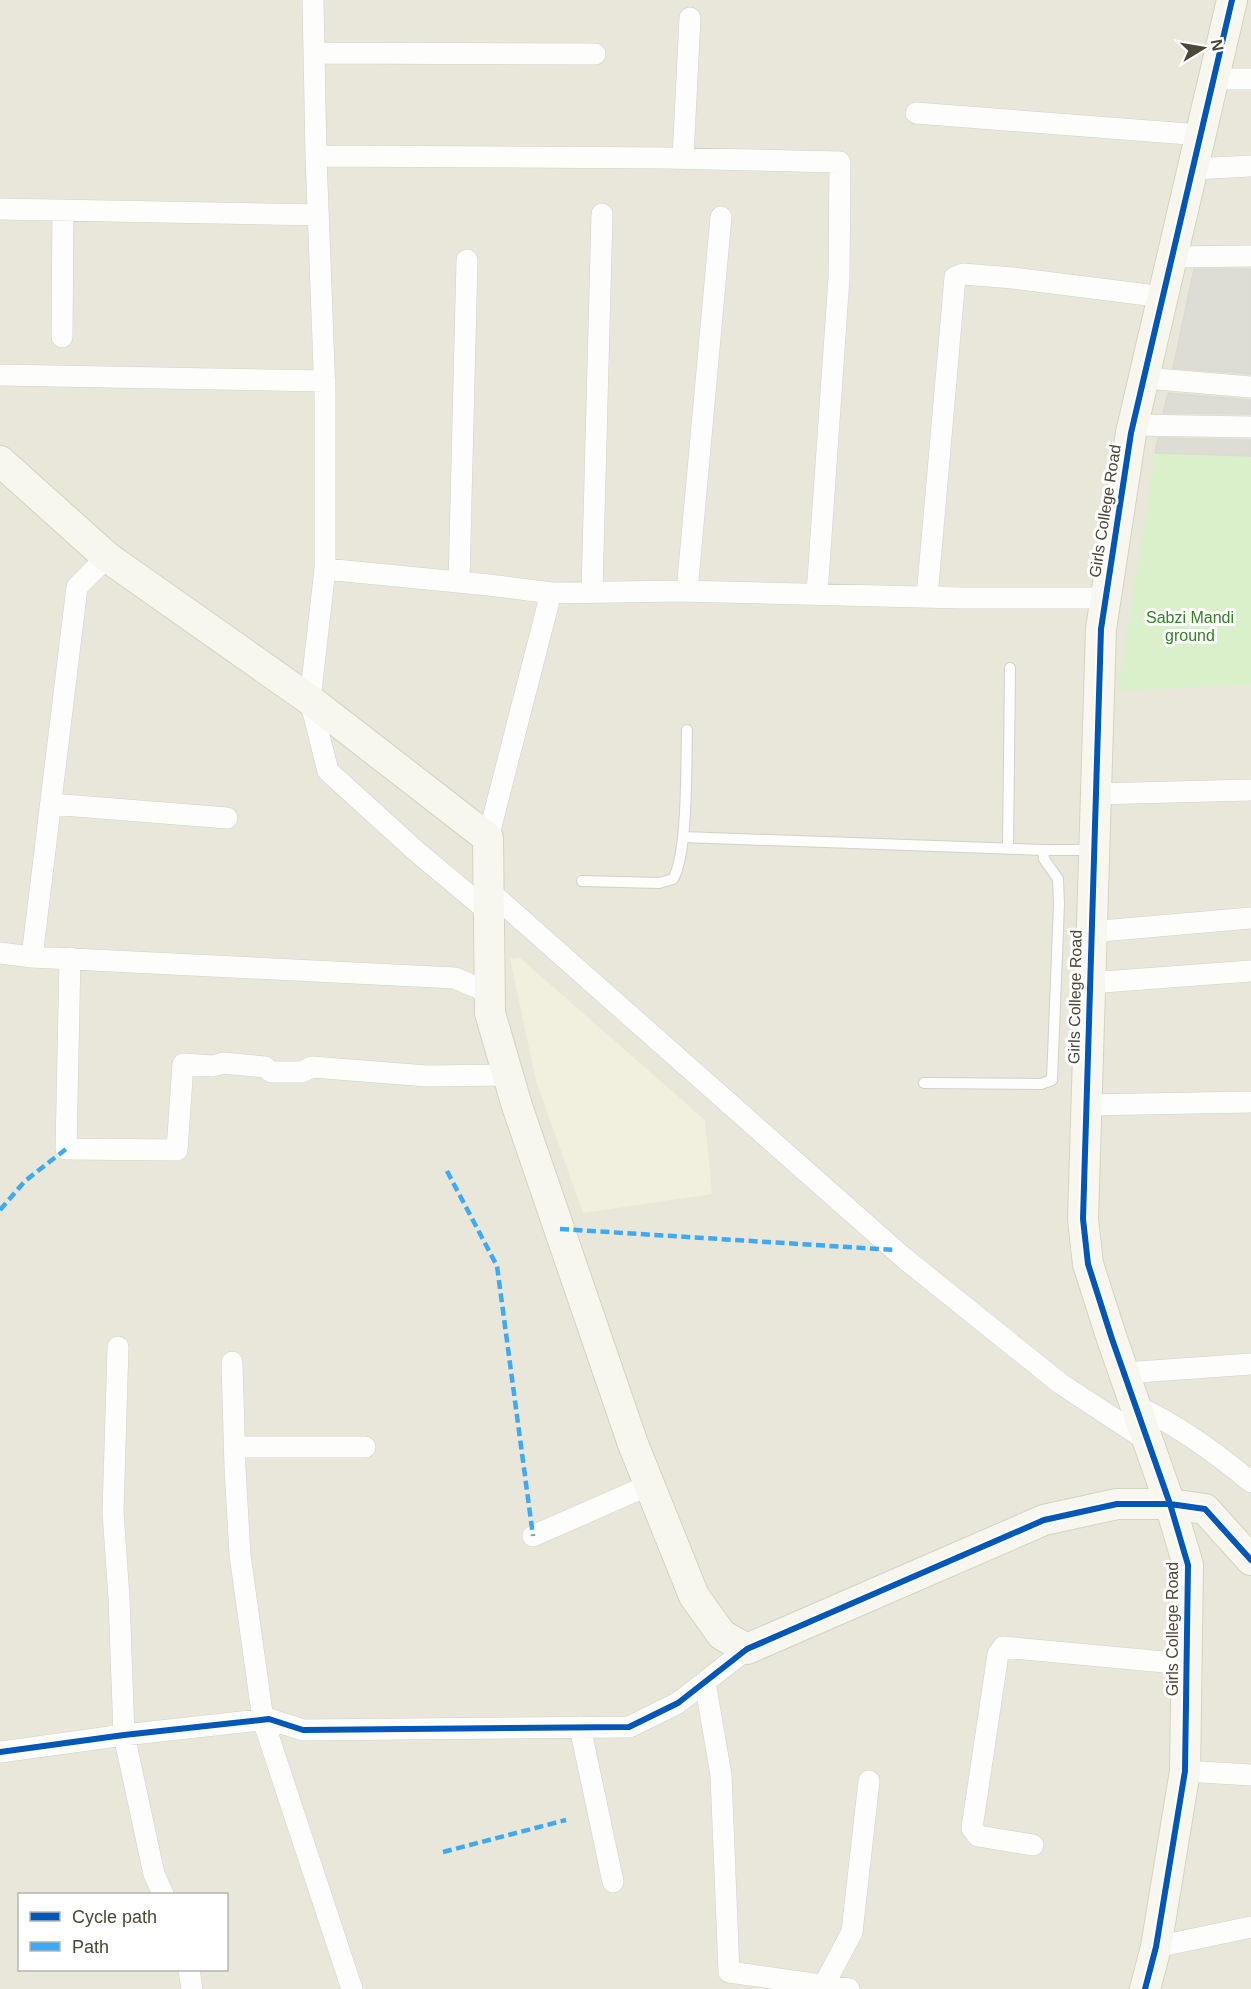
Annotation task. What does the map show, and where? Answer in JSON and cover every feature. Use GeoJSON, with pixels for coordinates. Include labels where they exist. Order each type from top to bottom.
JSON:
{"type":"FeatureCollection","features":[{"type":"Feature","properties":{"kind":"street"},"geometry":{"type":"LineString","coordinates":[[313,0],[316,156],[325,381],[325,569],[310,700],[328,771],[416,850],[489,902],[904,1258],[1061,1384],[1148,1441]]}},
{"type":"Feature","properties":{"kind":"street","name":"Girls College Road"},"geometry":{"type":"LineString","coordinates":[[1145,1989],[1156,1947],[1185,1771],[1188,1565],[1170,1504],[1088,1263],[1083,1219],[1101,629],[1133,425],[1232,0]]}},
{"type":"Feature","properties":{"kind":"street"},"geometry":{"type":"LineString","coordinates":[[683,158],[690,18]]}},
{"type":"Feature","properties":{"kind":"street"},"geometry":{"type":"LineString","coordinates":[[314,53],[595,54]]}},
{"type":"Feature","properties":{"kind":"street"},"geometry":{"type":"LineString","coordinates":[[1214,79],[1251,79]]}},
{"type":"Feature","properties":{"kind":"street"},"geometry":{"type":"LineString","coordinates":[[916,113],[1201,135]]}},
{"type":"Feature","properties":{"kind":"street"},"geometry":{"type":"LineString","coordinates":[[316,156],[683,158],[840,162],[839,278],[817,594]]}},
{"type":"Feature","properties":{"kind":"street"},"geometry":{"type":"LineString","coordinates":[[1193,169],[1251,166]]}},
{"type":"Feature","properties":{"kind":"street"},"geometry":{"type":"LineString","coordinates":[[0,208],[318,215]]}},
{"type":"Feature","properties":{"kind":"street"},"geometry":{"type":"LineString","coordinates":[[62,336],[63,210]]}},
{"type":"Feature","properties":{"kind":"street"},"geometry":{"type":"LineString","coordinates":[[592,592],[602,213]]}},
{"type":"Feature","properties":{"kind":"street"},"geometry":{"type":"LineString","coordinates":[[687,591],[721,217]]}},
{"type":"Feature","properties":{"kind":"street"},"geometry":{"type":"LineString","coordinates":[[1173,257],[1251,256]]}},
{"type":"Feature","properties":{"kind":"street"},"geometry":{"type":"LineString","coordinates":[[459,582],[467,260]]}},
{"type":"Feature","properties":{"kind":"street"},"geometry":{"type":"LineString","coordinates":[[927,597],[955,277],[963,274],[1013,278],[1164,297]]}},
{"type":"Feature","properties":{"kind":"street"},"geometry":{"type":"LineString","coordinates":[[0,375],[325,381]]}},
{"type":"Feature","properties":{"kind":"street"},"geometry":{"type":"LineString","coordinates":[[1145,378],[1251,387]]}},
{"type":"Feature","properties":{"kind":"street"},"geometry":{"type":"LineString","coordinates":[[1133,425],[1251,427]]}},
{"type":"Feature","properties":{"kind":"street"},"geometry":{"type":"LineString","coordinates":[[0,461],[107,557],[310,700],[488,838]]}},
{"type":"Feature","properties":{"kind":"street"},"geometry":{"type":"LineString","coordinates":[[32,957],[77,587],[107,557]]}},
{"type":"Feature","properties":{"kind":"street"},"geometry":{"type":"LineString","coordinates":[[325,569],[551,593],[687,591],[927,597],[1105,598]]}},
{"type":"Feature","properties":{"kind":"street"},"geometry":{"type":"LineString","coordinates":[[551,593],[488,838],[490,1013],[525,1127],[649,1485],[694,1596],[722,1635],[747,1649]]}},
{"type":"Feature","properties":{"kind":"street"},"geometry":{"type":"LineString","coordinates":[[1095,794],[1251,790]]}},
{"type":"Feature","properties":{"kind":"street"},"geometry":{"type":"LineString","coordinates":[[51,804],[227,818]]}},
{"type":"Feature","properties":{"kind":"street"},"geometry":{"type":"LineString","coordinates":[[1090,932],[1251,918]]}},
{"type":"Feature","properties":{"kind":"street"},"geometry":{"type":"LineString","coordinates":[[0,953],[32,957],[455,978],[490,993]]}},
{"type":"Feature","properties":{"kind":"street"},"geometry":{"type":"LineString","coordinates":[[70,958],[66,1149],[177,1150],[183,1064],[223,1063],[265,1067],[271,1072],[302,1072],[312,1067],[427,1076],[509,1075]]}},
{"type":"Feature","properties":{"kind":"street"},"geometry":{"type":"LineString","coordinates":[[1089,983],[1251,971]]}},
{"type":"Feature","properties":{"kind":"street"},"geometry":{"type":"LineString","coordinates":[[1086,1104],[1251,1102]]}},
{"type":"Feature","properties":{"kind":"street"},"geometry":{"type":"LineString","coordinates":[[118,1347],[113,1512],[124,1735],[154,1874],[163,1893]]}},
{"type":"Feature","properties":{"kind":"street"},"geometry":{"type":"LineString","coordinates":[[232,1362],[240,1555],[263,1720],[352,1989]]}},
{"type":"Feature","properties":{"kind":"street"},"geometry":{"type":"LineString","coordinates":[[1124,1372],[1251,1364]]}},
{"type":"Feature","properties":{"kind":"street"},"geometry":{"type":"LineString","coordinates":[[1136,1406],[1188,1434],[1251,1482]]}},
{"type":"Feature","properties":{"kind":"street"},"geometry":{"type":"LineString","coordinates":[[234,1447],[365,1447]]}},
{"type":"Feature","properties":{"kind":"street"},"geometry":{"type":"LineString","coordinates":[[533,1536],[649,1485]]}},
{"type":"Feature","properties":{"kind":"street"},"geometry":{"type":"LineString","coordinates":[[0,1752],[269,1719],[303,1730],[629,1727],[678,1703],[747,1649],[1044,1520],[1117,1504],[1170,1504],[1205,1509],[1251,1560]]}},
{"type":"Feature","properties":{"kind":"street"},"geometry":{"type":"LineString","coordinates":[[1033,1845],[978,1836],[972,1828],[998,1654],[1003,1647],[1186,1664]]}},
{"type":"Feature","properties":{"kind":"street"},"geometry":{"type":"LineString","coordinates":[[705,1682],[721,1775],[729,1972],[849,1989]]}},
{"type":"Feature","properties":{"kind":"street"},"geometry":{"type":"LineString","coordinates":[[579,1727],[613,1882]]}},
{"type":"Feature","properties":{"kind":"street"},"geometry":{"type":"LineString","coordinates":[[1185,1771],[1251,1775]]}},
{"type":"Feature","properties":{"kind":"street"},"geometry":{"type":"LineString","coordinates":[[824,1985],[852,1932],[868,1781]]}},
{"type":"Feature","properties":{"kind":"street"},"geometry":{"type":"LineString","coordinates":[[1156,1947],[1251,1927]]}},
{"type":"Feature","properties":{"kind":"street"},"geometry":{"type":"LineString","coordinates":[[189,1971],[192,1989]]}},
{"type":"Feature","properties":{"kind":"lane"},"geometry":{"type":"LineString","coordinates":[[1008,849],[1010,668]]}},
{"type":"Feature","properties":{"kind":"lane"},"geometry":{"type":"LineString","coordinates":[[582,881],[658,883],[673,879],[677,872],[683,837],[687,730]]}},
{"type":"Feature","properties":{"kind":"lane"},"geometry":{"type":"LineString","coordinates":[[683,837],[1093,850]]}},
{"type":"Feature","properties":{"kind":"lane"},"geometry":{"type":"LineString","coordinates":[[924,1083],[1041,1084],[1052,1080],[1059,904],[1058,879],[1044,860],[1043,850]]}},
{"type":"Feature","properties":{"kind":"shaded area"},"geometry":{"type":"Polygon","coordinates":[[[0,0],[1251,0],[1251,1989],[0,1989],[0,0]]]}},
{"type":"Feature","properties":{"kind":"shaded area"},"geometry":{"type":"Polygon","coordinates":[[[519,957],[705,1120],[712,1194],[583,1213],[536,1081],[510,959],[519,957]]]}},
{"type":"Feature","properties":{"kind":"green space","name":"Sabzi Mandi ground"},"geometry":{"type":"Polygon","coordinates":[[[1155,453],[1251,456],[1251,685],[1118,691],[1155,453]]]}},
{"type":"Feature","properties":{"kind":"building"},"geometry":{"type":"Polygon","coordinates":[[[1194,269],[1251,269],[1251,374],[1173,368],[1194,269]]]}},
{"type":"Feature","properties":{"kind":"building"},"geometry":{"type":"Polygon","coordinates":[[[1168,393],[1251,400],[1251,414],[1163,413],[1168,393]]]}},
{"type":"Feature","properties":{"kind":"building"},"geometry":{"type":"Polygon","coordinates":[[[1158,438],[1251,440],[1251,456],[1155,453],[1158,438]]]}},
{"type":"Feature","properties":{"kind":"marked path"},"geometry":{"type":"LineString","coordinates":[[0,1210],[25,1181],[66,1149]]}},
{"type":"Feature","properties":{"kind":"marked path"},"geometry":{"type":"LineString","coordinates":[[447,1171],[497,1266],[533,1536]]}},
{"type":"Feature","properties":{"kind":"marked path"},"geometry":{"type":"LineString","coordinates":[[560,1229],[895,1250]]}},
{"type":"Feature","properties":{"kind":"marked path"},"geometry":{"type":"LineString","coordinates":[[443,1852],[566,1820]]}},
{"type":"Feature","properties":{"kind":"cycle path"},"geometry":{"type":"LineString","coordinates":[[1145,1989],[1156,1947],[1185,1771],[1188,1565],[1170,1504],[1088,1264],[1083,1219],[1101,629],[1131,433],[1232,0]]}},
{"type":"Feature","properties":{"kind":"cycle path"},"geometry":{"type":"LineString","coordinates":[[0,1752],[269,1719],[303,1730],[629,1727],[678,1703],[747,1649],[1044,1520],[1117,1504],[1170,1504],[1205,1509],[1251,1560]]}}]}
